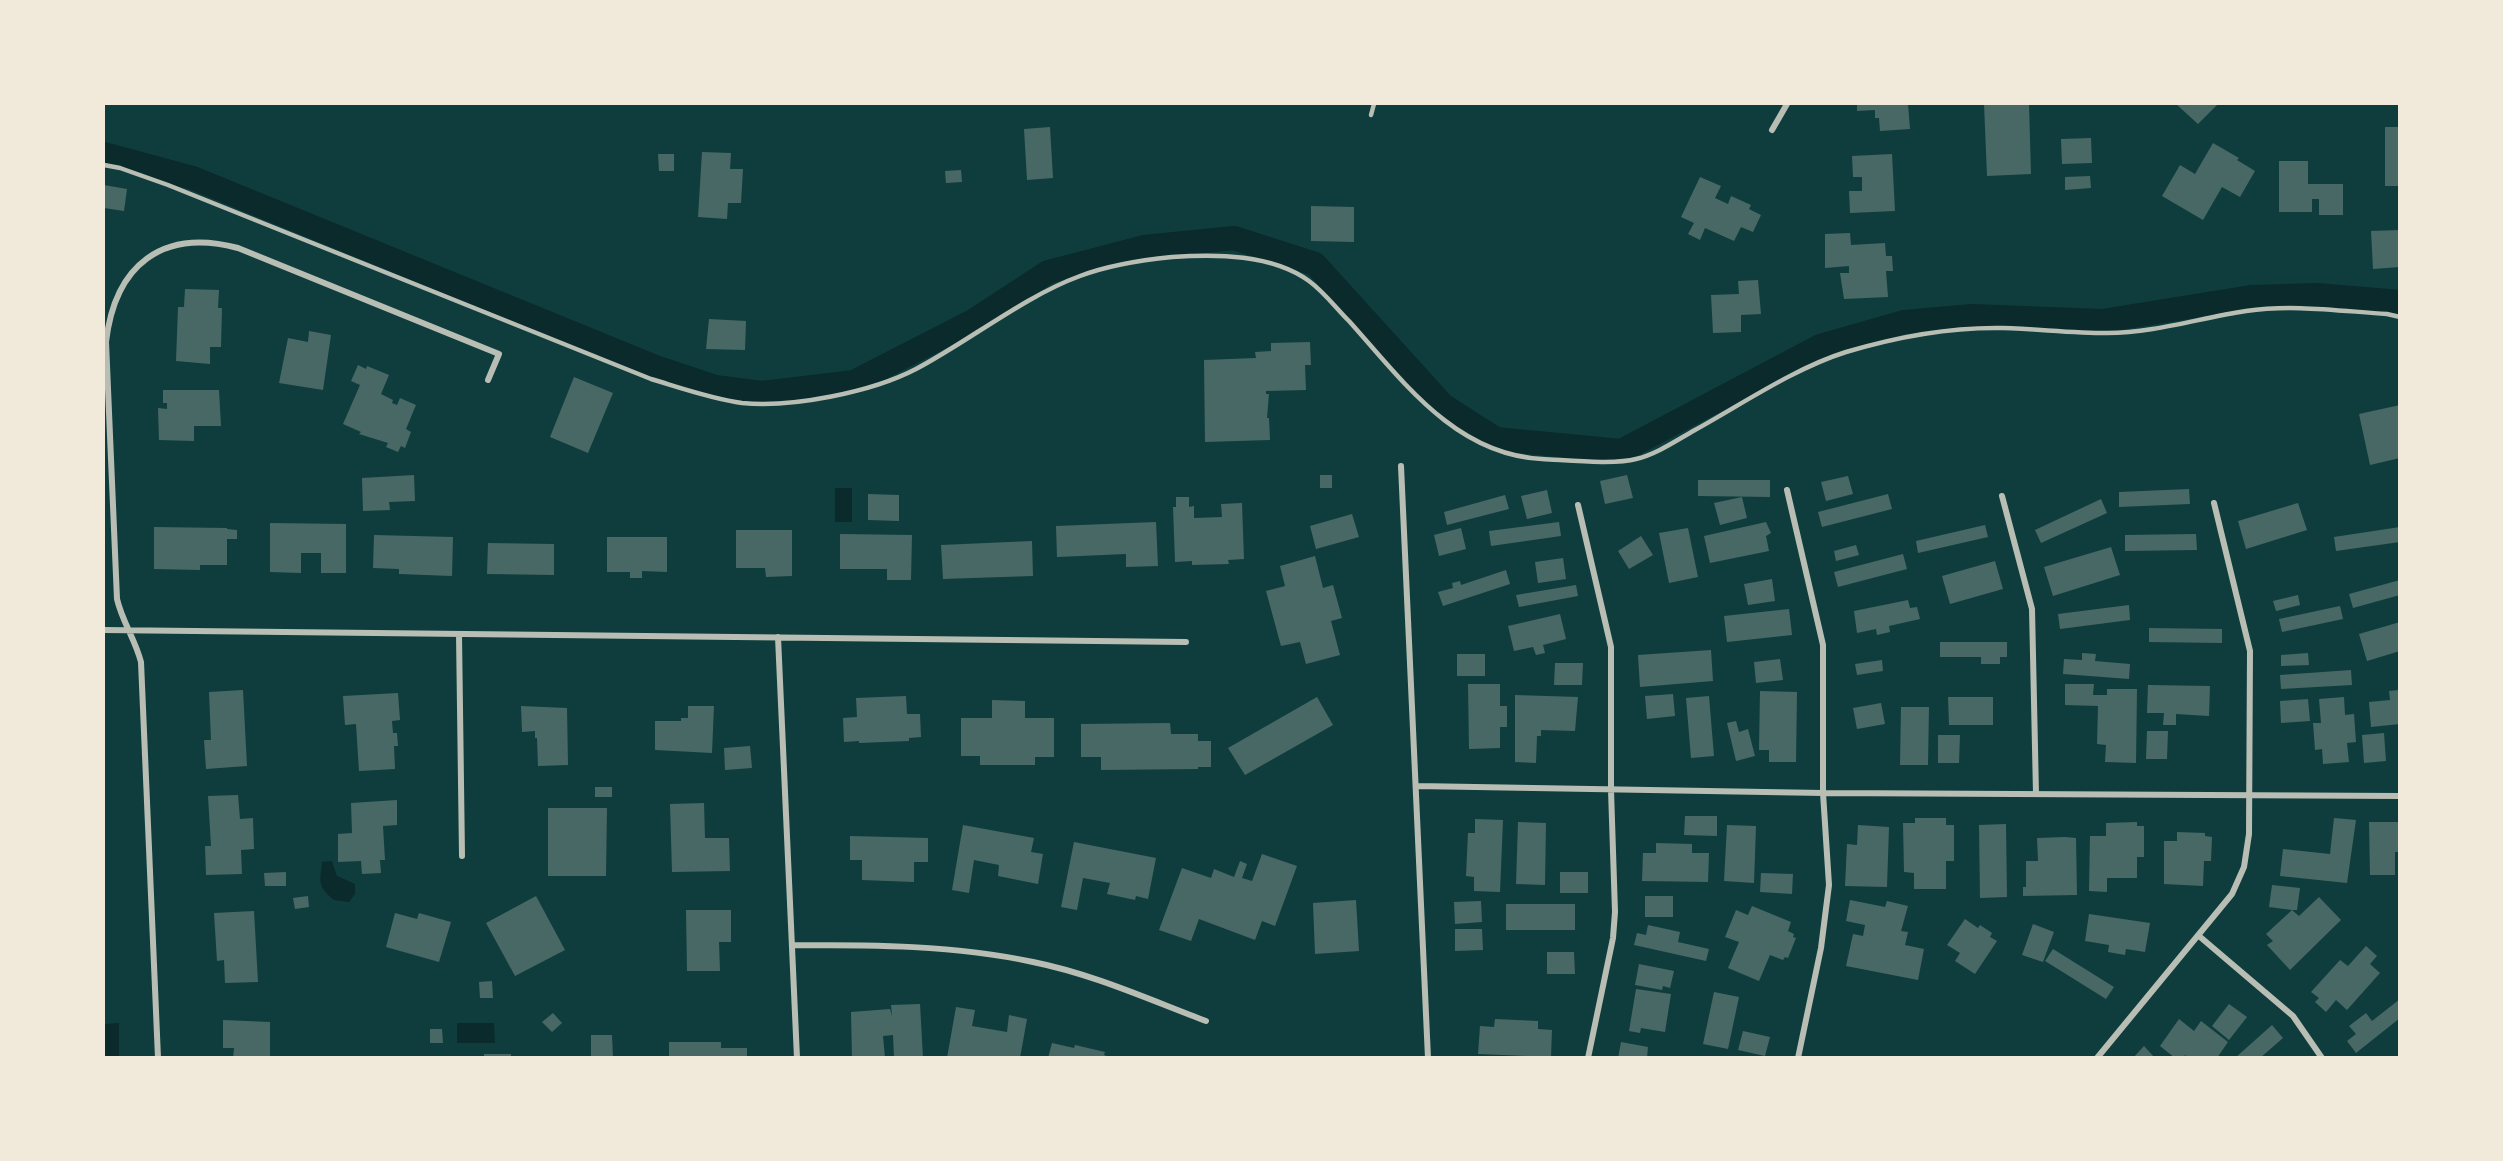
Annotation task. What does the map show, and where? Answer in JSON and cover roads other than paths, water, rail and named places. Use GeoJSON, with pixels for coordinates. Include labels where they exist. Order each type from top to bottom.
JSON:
{"type":"FeatureCollection","features":[{"type":"Feature","properties":{"kind":"street"},"geometry":{"type":"LineString","coordinates":[[1772,130],[1787,104]]}},
{"type":"Feature","properties":{"kind":"street"},"geometry":{"type":"LineString","coordinates":[[158,1058],[141,662],[136,645],[121,615],[117,599],[106,342],[113,305],[121,286],[133,269],[148,258],[187,244],[208,243],[238,248],[499,354],[488,380]]}},
{"type":"Feature","properties":{"kind":"street"},"geometry":{"type":"LineString","coordinates":[[1401,466],[1428,1058]]}},
{"type":"Feature","properties":{"kind":"street"},"geometry":{"type":"LineString","coordinates":[[1787,490],[1823,645],[1823,793],[1829,885],[1821,948],[1798,1058]]}},
{"type":"Feature","properties":{"kind":"street"},"geometry":{"type":"LineString","coordinates":[[2002,496],[2032,609],[2036,794]]}},
{"type":"Feature","properties":{"kind":"street"},"geometry":{"type":"LineString","coordinates":[[2097,1058],[2232,894],[2244,867],[2249,834],[2250,651],[2214,503]]}},
{"type":"Feature","properties":{"kind":"street"},"geometry":{"type":"LineString","coordinates":[[1578,505],[1611,647],[1614,930],[1588,1058]]}},
{"type":"Feature","properties":{"kind":"street"},"geometry":{"type":"LineString","coordinates":[[104,630],[1186,642]]}},
{"type":"Feature","properties":{"kind":"street"},"geometry":{"type":"LineString","coordinates":[[459,634],[462,856]]}},
{"type":"Feature","properties":{"kind":"street"},"geometry":{"type":"LineString","coordinates":[[778,637],[797,1058]]}},
{"type":"Feature","properties":{"kind":"street"},"geometry":{"type":"LineString","coordinates":[[1417,786],[1823,793],[2400,796]]}},
{"type":"Feature","properties":{"kind":"street"},"geometry":{"type":"LineString","coordinates":[[2199,936],[2293,1016],[2322,1058]]}},
{"type":"Feature","properties":{"kind":"street"},"geometry":{"type":"LineString","coordinates":[[792,945],[908,946],[977,952],[1035,962],[1096,980],[1206,1021]]}},
{"type":"Feature","properties":{"kind":"lane"},"geometry":{"type":"LineString","coordinates":[[1371,115],[1374,104]]}},
{"type":"Feature","properties":{"kind":"lane"},"geometry":{"type":"LineString","coordinates":[[104,165],[120,168],[168,185],[651,379],[744,403],[776,403],[838,396],[912,371],[1053,288],[1081,276],[1135,262],[1172,258],[1205,256],[1248,259],[1281,268],[1306,279],[1335,306],[1401,382],[1462,434],[1493,450],[1529,459],[1634,460],[1663,447],[1818,362],[1881,343],[1952,329],[1999,328],[2107,333],[2149,331],[2242,311],[2273,308],[2400,316]]}},
{"type":"Feature","properties":{"kind":"water"},"geometry":{"type":"Polygon","coordinates":[[[835,488],[852,488],[852,522],[835,522],[835,488]]]}},
{"type":"Feature","properties":{"kind":"water"},"geometry":{"type":"Polygon","coordinates":[[[332,861],[337,876],[355,884],[355,894],[349,902],[334,900],[322,887],[320,879],[322,862],[332,861]]]}},
{"type":"Feature","properties":{"kind":"water"},"geometry":{"type":"Polygon","coordinates":[[[119,1023],[119,1057],[104,1057],[104,1024],[119,1023]]]}},
{"type":"Feature","properties":{"kind":"water"},"geometry":{"type":"Polygon","coordinates":[[[457,1023],[494,1023],[495,1043],[457,1043],[457,1023]]]}},
{"type":"Feature","properties":{"kind":"waterway"},"geometry":{"type":"LineString","coordinates":[[104,154],[193,178],[658,368],[715,387],[762,393],[854,382],[973,321],[1048,272],[1144,247],[1234,238],[1315,264],[1443,405],[1496,439],[1621,451],[1820,346],[1904,322],[1972,316],[2102,321],[2251,297],[2317,295],[2400,302]]}}]}
